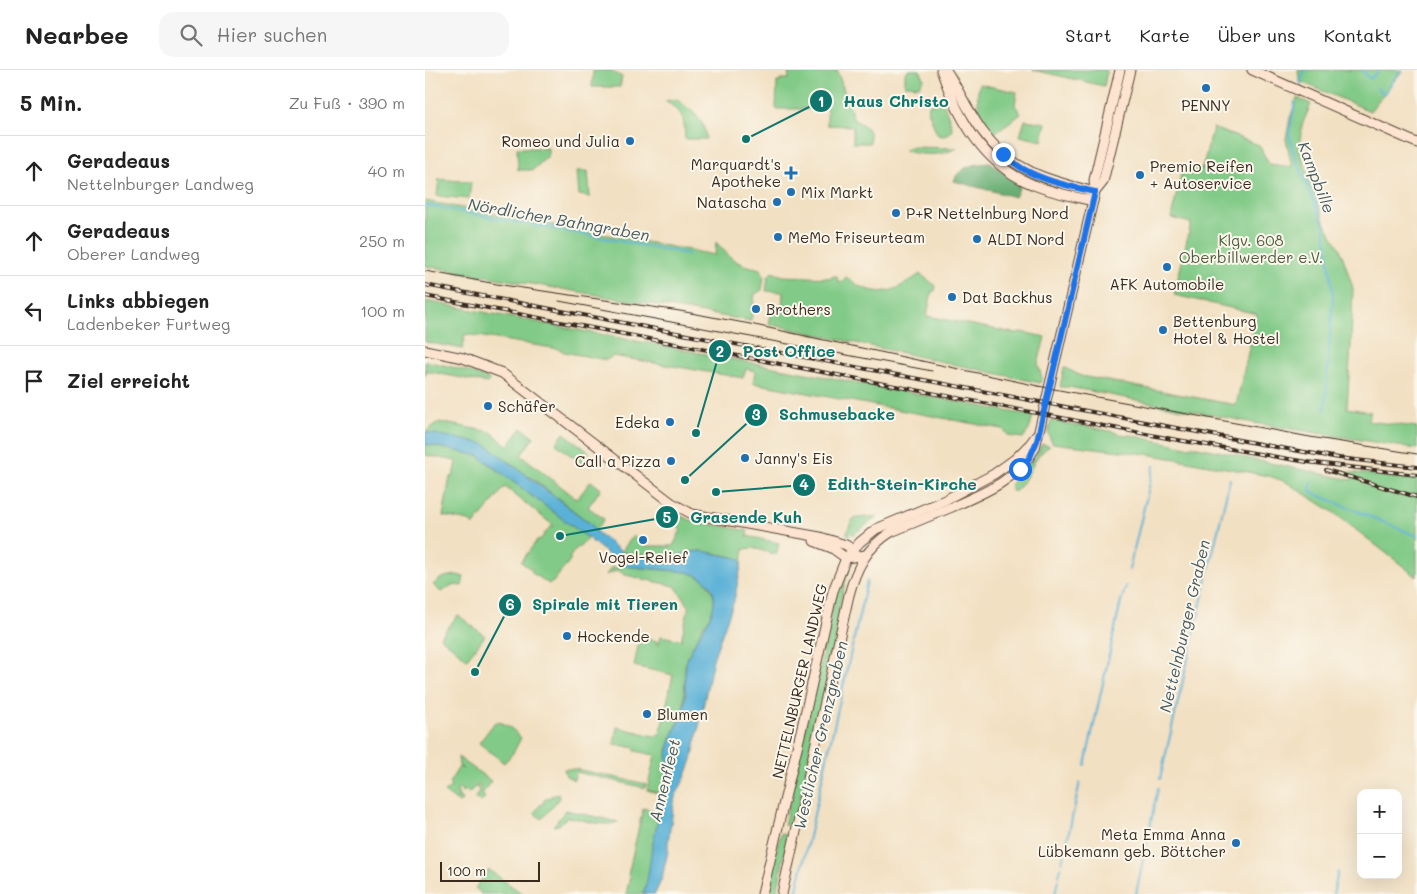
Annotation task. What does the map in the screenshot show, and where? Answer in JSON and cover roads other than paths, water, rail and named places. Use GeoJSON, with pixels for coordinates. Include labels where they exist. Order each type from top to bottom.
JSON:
{"type":"FeatureCollection","features":[{"type":"Feature","properties":{"kind":"main road"},"geometry":{"type":"LineString","coordinates":[[941,70],[967,128],[995,161],[1016,177],[1033,185],[1094,196]]}},
{"type":"Feature","properties":{"kind":"main road"},"geometry":{"type":"LineString","coordinates":[[945,70],[984,133],[1003,154],[1021,168],[1038,176],[1094,196]]}},
{"type":"Feature","properties":{"kind":"main road"},"geometry":{"type":"LineString","coordinates":[[1039,432],[1094,196],[1094,180],[1120,70]]}},
{"type":"Feature","properties":{"kind":"main road"},"geometry":{"type":"LineString","coordinates":[[1094,196],[1103,182],[1130,70]]}},
{"type":"Feature","properties":{"kind":"main road"},"geometry":{"type":"LineString","coordinates":[[1252,70],[1417,143]]}},
{"type":"Feature","properties":{"kind":"main road"},"geometry":{"type":"LineString","coordinates":[[1118,81],[1123,83],[1125,89]]}},
{"type":"Feature","properties":{"kind":"main road"},"geometry":{"type":"LineString","coordinates":[[1106,132],[1113,139]]}},
{"type":"Feature","properties":{"kind":"main road"},"geometry":{"type":"LineString","coordinates":[[425,350],[468,360],[502,373],[642,481],[680,508],[692,514],[795,534],[850,555],[866,555]]}},
{"type":"Feature","properties":{"kind":"main road","name":"NETTELNBURGER LANDWEG"},"geometry":{"type":"LineString","coordinates":[[782,894],[852,585],[859,567],[875,543],[891,532],[1001,484],[1020,469],[1030,457],[1035,448],[1039,432]]}},
{"type":"Feature","properties":{"kind":"main road","name":"NETTELNBURGER LANDWEG"},"geometry":{"type":"LineString","coordinates":[[762,894],[833,591],[850,555],[876,529],[945,500],[994,474],[1015,459],[1039,432]]}},
{"type":"Feature","properties":{"kind":"main road"},"geometry":{"type":"LineString","coordinates":[[850,555],[852,585]]}},
{"type":"Feature","properties":{"kind":"water"},"geometry":{"type":"Polygon","coordinates":[[[425,432],[485,444],[592,525],[593,529],[624,554],[674,557],[690,552],[702,551],[738,558],[742,562],[734,601],[713,659],[692,760],[675,797],[668,851],[662,878],[655,894],[643,894],[668,768],[667,752],[683,712],[685,670],[688,656],[711,613],[714,605],[713,591],[708,583],[700,577],[687,572],[622,566],[479,456],[425,444],[425,432]]]}},
{"type":"Feature","properties":{"kind":"waterway","name":"Kampbille"},"geometry":{"type":"LineString","coordinates":[[1301,84],[1305,70]]}},
{"type":"Feature","properties":{"kind":"waterway"},"geometry":{"type":"LineString","coordinates":[[1362,70],[1370,79],[1380,70]]}},
{"type":"Feature","properties":{"kind":"waterway"},"geometry":{"type":"LineString","coordinates":[[1377,88],[1384,94],[1401,70]]}},
{"type":"Feature","properties":{"kind":"waterway","name":"Kampbille"},"geometry":{"type":"LineString","coordinates":[[1295,102],[1289,134],[1294,154],[1324,225],[1333,293],[1325,410]]}},
{"type":"Feature","properties":{"kind":"waterway","name":"Nördlicher Bahngraben"},"geometry":{"type":"LineString","coordinates":[[425,205],[689,254]]}},
{"type":"Feature","properties":{"kind":"waterway"},"geometry":{"type":"LineString","coordinates":[[1129,570],[1154,466]]}},
{"type":"Feature","properties":{"kind":"waterway","name":"Nettelnburger Graben"},"geometry":{"type":"LineString","coordinates":[[1160,779],[1230,479]]}},
{"type":"Feature","properties":{"kind":"waterway","name":"Kampbille"},"geometry":{"type":"LineString","coordinates":[[1312,482],[1310,489],[1313,493],[1417,536]]}},
{"type":"Feature","properties":{"kind":"waterway","name":"Westlicher Grenzgraben"},"geometry":{"type":"LineString","coordinates":[[796,894],[867,581]]}},
{"type":"Feature","properties":{"kind":"waterway"},"geometry":{"type":"LineString","coordinates":[[1085,765],[1121,601],[1126,586]]}},
{"type":"Feature","properties":{"kind":"waterway"},"geometry":{"type":"LineString","coordinates":[[1067,841],[1080,782]]}},
{"type":"Feature","properties":{"kind":"waterway","name":"Nettelnburger Graben"},"geometry":{"type":"LineString","coordinates":[[1136,894],[1158,788]]}},
{"type":"Feature","properties":{"kind":"waterway"},"geometry":{"type":"LineString","coordinates":[[1062,862],[1065,850]]}},
{"type":"Feature","properties":{"kind":"waterway"},"geometry":{"type":"LineString","coordinates":[[1059,876],[1061,867]]}},
{"type":"Feature","properties":{"kind":"waterway"},"geometry":{"type":"LineString","coordinates":[[1333,894],[1338,872]]}},
{"type":"Feature","properties":{"kind":"waterway"},"geometry":{"type":"LineString","coordinates":[[1055,894],[1058,880]]}},
{"type":"Feature","properties":{"kind":"tram line"},"geometry":{"type":"LineString","coordinates":[[425,271],[502,285],[680,311],[750,324],[1038,386],[1310,437],[1417,454]]}},
{"type":"Feature","properties":{"kind":"tram line"},"geometry":{"type":"LineString","coordinates":[[559,301],[932,371]]}},
{"type":"Feature","properties":{"kind":"railway"},"geometry":{"type":"LineString","coordinates":[[425,285],[1276,447],[1339,458],[1417,467]]}},
{"type":"Feature","properties":{"kind":"railway"},"geometry":{"type":"LineString","coordinates":[[425,296],[1172,439],[1307,462],[1417,475]]}},
{"type":"Feature","properties":{"kind":"railway"},"geometry":{"type":"LineString","coordinates":[[1326,470],[1417,497]]}},
{"type":"Feature","properties":{"kind":"place","name":"PENNY"},"geometry":{"type":"Point","coordinates":[1206,88]}},
{"type":"Feature","properties":{"kind":"place","name":"Haus Christo"},"geometry":{"type":"Point","coordinates":[746,139]}},
{"type":"Feature","properties":{"kind":"place","name":"Romeo und Julia"},"geometry":{"type":"Point","coordinates":[630,141]}},
{"type":"Feature","properties":{"kind":"place","name":"Marquardt's Apotheke"},"geometry":{"type":"Point","coordinates":[791,173]}},
{"type":"Feature","properties":{"kind":"place","name":"Premio Reifen + Autoservice"},"geometry":{"type":"Point","coordinates":[1140,175]}},
{"type":"Feature","properties":{"kind":"place","name":"Mix Markt"},"geometry":{"type":"Point","coordinates":[791,192]}},
{"type":"Feature","properties":{"kind":"place","name":"Natascha"},"geometry":{"type":"Point","coordinates":[777,202]}},
{"type":"Feature","properties":{"kind":"place","name":"P+R Nettelnburg Nord"},"geometry":{"type":"Point","coordinates":[896,213]}},
{"type":"Feature","properties":{"kind":"place","name":"MeMo Friseurteam"},"geometry":{"type":"Point","coordinates":[778,237]}},
{"type":"Feature","properties":{"kind":"place","name":"ALDI Nord"},"geometry":{"type":"Point","coordinates":[977,239]}},
{"type":"Feature","properties":{"kind":"place","name":"AFK Automobile"},"geometry":{"type":"Point","coordinates":[1167,267]}},
{"type":"Feature","properties":{"kind":"place","name":"Dat Backhus"},"geometry":{"type":"Point","coordinates":[952,297]}},
{"type":"Feature","properties":{"kind":"place","name":"Brothers"},"geometry":{"type":"Point","coordinates":[756,309]}},
{"type":"Feature","properties":{"kind":"place","name":"Bettenburg Hotel & Hostel"},"geometry":{"type":"Point","coordinates":[1163,330]}},
{"type":"Feature","properties":{"kind":"place","name":"Schäfer"},"geometry":{"type":"Point","coordinates":[488,406]}},
{"type":"Feature","properties":{"kind":"place","name":"Edeka"},"geometry":{"type":"Point","coordinates":[670,422]}},
{"type":"Feature","properties":{"kind":"place","name":"Post Office"},"geometry":{"type":"Point","coordinates":[696,433]}},
{"type":"Feature","properties":{"kind":"place","name":"Janny's Eis"},"geometry":{"type":"Point","coordinates":[745,458]}},
{"type":"Feature","properties":{"kind":"place","name":"Call a Pizza"},"geometry":{"type":"Point","coordinates":[671,461]}},
{"type":"Feature","properties":{"kind":"place","name":"Schmusebacke"},"geometry":{"type":"Point","coordinates":[685,480]}},
{"type":"Feature","properties":{"kind":"place","name":"Edith-Stein-Kirche"},"geometry":{"type":"Point","coordinates":[716,492]}},
{"type":"Feature","properties":{"kind":"place","name":"Grasende Kuh"},"geometry":{"type":"Point","coordinates":[560,536]}},
{"type":"Feature","properties":{"kind":"place","name":"Vogel-Relief"},"geometry":{"type":"Point","coordinates":[643,540]}},
{"type":"Feature","properties":{"kind":"place","name":"Hockende"},"geometry":{"type":"Point","coordinates":[567,636]}},
{"type":"Feature","properties":{"kind":"place","name":"Spirale mit Tieren"},"geometry":{"type":"Point","coordinates":[475,672]}},
{"type":"Feature","properties":{"kind":"place","name":"Blumen"},"geometry":{"type":"Point","coordinates":[647,714]}},
{"type":"Feature","properties":{"kind":"place","name":"Meta Emma Anna Lübkemann geb. Böttcher"},"geometry":{"type":"Point","coordinates":[1236,843]}},
{"type":"Feature","properties":{"kind":"park label","name":"Klgv. 608 Oberbillwerder e.V."},"geometry":{"type":"Point","coordinates":[1251,248]}},
{"type":"Feature","properties":{"kind":"water label","name":"Annenfleet"},"geometry":{"type":"Point","coordinates":[664,780]}}]}
